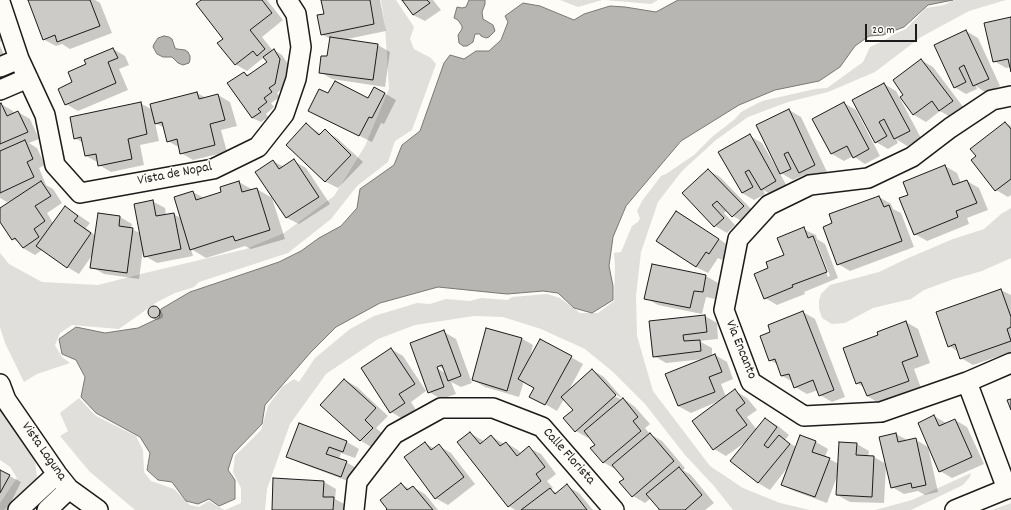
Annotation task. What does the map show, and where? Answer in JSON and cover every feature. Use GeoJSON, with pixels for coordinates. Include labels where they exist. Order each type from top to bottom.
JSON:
{"type":"FeatureCollection","features":[{"type":"Feature","properties":{"kind":"street","name":"Vista de Nopal"},"geometry":{"type":"LineString","coordinates":[[0,2],[19,59],[45,115],[55,165],[80,192],[213,169],[258,146],[284,114],[296,79],[302,47],[296,14],[287,0]]}},
{"type":"Feature","properties":{"kind":"street"},"geometry":{"type":"LineString","coordinates":[[0,67],[19,59]]}},
{"type":"Feature","properties":{"kind":"street"},"geometry":{"type":"LineString","coordinates":[[0,90],[28,78]]}},
{"type":"Feature","properties":{"kind":"street","name":"Via Encanto"},"geometry":{"type":"LineString","coordinates":[[1011,96],[992,100],[950,128],[912,157],[868,178],[810,185],[769,205],[738,240],[724,310],[751,382],[804,416],[881,412],[967,382],[1011,363]]}},
{"type":"Feature","properties":{"kind":"street"},"geometry":{"type":"LineString","coordinates":[[955,510],[1009,488],[967,382]]}},
{"type":"Feature","properties":{"kind":"street","name":"Vista Laguna"},"geometry":{"type":"LineString","coordinates":[[0,384],[6,400],[57,474],[69,489],[98,510]]}},
{"type":"Feature","properties":{"kind":"street","name":"Calle Florista"},"geometry":{"type":"LineString","coordinates":[[354,510],[357,482],[394,434],[441,408],[493,408],[542,426],[614,510]]}},
{"type":"Feature","properties":{"kind":"street"},"geometry":{"type":"LineString","coordinates":[[18,510],[57,474]]}},
{"type":"Feature","properties":{"kind":"street"},"geometry":{"type":"LineString","coordinates":[[47,510],[69,489]]}},
{"type":"Feature","properties":{"kind":"shaded area"},"geometry":{"type":"Polygon","coordinates":[[[381,0],[396,0],[414,27],[410,39],[414,49],[431,58],[436,64],[412,130],[395,141],[388,162],[357,186],[331,219],[288,253],[199,282],[194,287],[175,293],[157,302],[119,329],[72,325],[60,333],[55,345],[62,357],[70,363],[37,374],[24,382],[5,343],[0,327],[0,253],[9,264],[42,282],[98,285],[246,249],[284,233],[334,196],[365,146],[389,89],[385,26],[381,0]]]}},
{"type":"Feature","properties":{"kind":"shaded area"},"geometry":{"type":"Polygon","coordinates":[[[469,0],[485,0],[482,12],[483,19],[493,25],[495,31],[486,38],[480,34],[475,34],[473,42],[467,46],[463,46],[459,43],[458,35],[462,29],[462,26],[458,20],[454,18],[457,7],[466,7],[469,0]]]}},
{"type":"Feature","properties":{"kind":"shaded area"},"geometry":{"type":"Polygon","coordinates":[[[560,0],[602,0],[578,7],[560,0]]]}},
{"type":"Feature","properties":{"kind":"shaded area"},"geometry":{"type":"Polygon","coordinates":[[[605,0],[658,0],[651,4],[605,0]]]}},
{"type":"Feature","properties":{"kind":"shaded area"},"geometry":{"type":"Polygon","coordinates":[[[678,0],[953,0],[928,5],[904,27],[883,35],[869,36],[855,46],[840,67],[819,81],[775,90],[739,105],[681,141],[626,206],[613,237],[609,266],[613,286],[613,300],[592,313],[574,308],[558,293],[543,291],[507,294],[438,287],[380,303],[336,327],[311,352],[265,405],[262,424],[233,454],[228,470],[235,480],[235,499],[219,506],[209,499],[198,504],[186,501],[172,482],[158,480],[147,470],[150,453],[140,437],[96,413],[81,397],[85,377],[76,360],[62,354],[59,339],[76,327],[105,333],[138,328],[159,318],[161,309],[190,292],[279,262],[301,251],[319,238],[341,226],[357,208],[360,189],[394,165],[402,145],[420,131],[444,63],[450,55],[464,59],[476,51],[489,51],[501,40],[508,22],[505,16],[523,3],[540,6],[574,20],[584,14],[610,6],[656,12],[678,0]]]}},
{"type":"Feature","properties":{"kind":"shaded area"},"geometry":{"type":"Polygon","coordinates":[[[954,0],[1006,0],[969,11],[921,37],[875,72],[828,92],[788,102],[748,117],[716,140],[682,171],[658,202],[641,252],[636,296],[637,336],[653,391],[710,466],[743,488],[780,503],[810,510],[733,510],[714,486],[685,455],[645,404],[613,372],[585,349],[541,329],[503,317],[474,316],[415,325],[378,339],[326,374],[290,424],[267,489],[265,510],[225,510],[241,503],[241,488],[233,472],[235,456],[261,430],[268,406],[282,387],[294,379],[299,382],[315,358],[350,329],[374,316],[417,303],[430,304],[446,299],[470,301],[481,298],[508,300],[512,297],[547,294],[560,298],[580,313],[598,313],[614,301],[614,253],[621,252],[632,226],[638,222],[640,218],[637,211],[642,201],[661,176],[694,155],[741,112],[762,101],[815,89],[827,88],[863,62],[870,47],[906,29],[926,8],[944,5],[954,0]]]}},
{"type":"Feature","properties":{"kind":"shaded area"},"geometry":{"type":"Polygon","coordinates":[[[164,36],[172,39],[175,48],[188,52],[190,56],[189,63],[183,65],[178,63],[172,57],[163,57],[157,54],[153,47],[154,44],[158,38],[164,36]]]}},
{"type":"Feature","properties":{"kind":"shaded area"},"geometry":{"type":"Polygon","coordinates":[[[1011,208],[1011,258],[982,271],[924,290],[911,299],[873,308],[845,323],[832,324],[822,318],[819,309],[819,301],[821,294],[830,285],[879,272],[953,239],[984,229],[1001,214],[1011,208]]]}},
{"type":"Feature","properties":{"kind":"shaded area"},"geometry":{"type":"Polygon","coordinates":[[[79,398],[96,416],[136,436],[143,450],[144,472],[151,481],[174,489],[190,505],[199,507],[209,501],[224,510],[135,510],[89,471],[60,436],[68,431],[60,413],[79,398]]]}},
{"type":"Feature","properties":{"kind":"shaded area"},"geometry":{"type":"Polygon","coordinates":[[[0,408],[35,459],[37,478],[4,510],[0,510],[0,503],[17,478],[10,467],[0,460],[0,408]]]}},
{"type":"Feature","properties":{"kind":"shaded area"},"geometry":{"type":"Polygon","coordinates":[[[971,473],[970,477],[963,485],[911,510],[875,510],[912,500],[971,473]]]}},
{"type":"Feature","properties":{"kind":"shaded area"},"geometry":{"type":"Polygon","coordinates":[[[1011,503],[1011,510],[992,510],[1011,503]]]}},
{"type":"Feature","properties":{"kind":"building"},"geometry":{"type":"Polygon","coordinates":[[[28,0],[90,0],[100,26],[57,42],[55,35],[43,40],[28,0]]]}},
{"type":"Feature","properties":{"kind":"building"},"geometry":{"type":"Polygon","coordinates":[[[201,0],[262,0],[272,13],[250,30],[265,49],[257,56],[253,51],[235,65],[217,43],[223,39],[196,4],[201,0]]]}},
{"type":"Feature","properties":{"kind":"building"},"geometry":{"type":"Polygon","coordinates":[[[321,0],[370,0],[374,24],[321,35],[317,15],[324,14],[321,0]]]}},
{"type":"Feature","properties":{"kind":"building"},"geometry":{"type":"Polygon","coordinates":[[[402,0],[427,0],[430,3],[413,15],[402,0]]]}},
{"type":"Feature","properties":{"kind":"building"},"geometry":{"type":"Polygon","coordinates":[[[1011,17],[1011,72],[1008,59],[993,62],[984,23],[1011,17]]]}},
{"type":"Feature","properties":{"kind":"building"},"geometry":{"type":"Polygon","coordinates":[[[966,30],[989,79],[973,86],[964,65],[959,68],[966,82],[954,88],[934,45],[966,30]]]}},
{"type":"Feature","properties":{"kind":"building"},"geometry":{"type":"Polygon","coordinates":[[[330,37],[378,44],[373,80],[319,73],[321,56],[327,56],[330,37]]]}},
{"type":"Feature","properties":{"kind":"building"},"geometry":{"type":"Polygon","coordinates":[[[113,48],[118,58],[108,62],[116,83],[65,105],[58,89],[72,82],[68,72],[86,64],[84,60],[113,48]]]}},
{"type":"Feature","properties":{"kind":"building"},"geometry":{"type":"Polygon","coordinates":[[[274,49],[280,59],[275,84],[269,88],[272,92],[264,98],[267,102],[258,109],[261,112],[252,118],[227,83],[244,72],[247,76],[267,62],[263,57],[274,49]]]}},
{"type":"Feature","properties":{"kind":"building"},"geometry":{"type":"Polygon","coordinates":[[[921,59],[953,101],[939,111],[932,101],[913,115],[900,97],[903,95],[893,80],[921,59]]]}},
{"type":"Feature","properties":{"kind":"building"},"geometry":{"type":"Polygon","coordinates":[[[335,81],[368,98],[374,87],[385,93],[372,118],[369,117],[359,136],[308,111],[319,89],[328,93],[335,81]]]}},
{"type":"Feature","properties":{"kind":"building"},"geometry":{"type":"Polygon","coordinates":[[[884,83],[910,131],[894,139],[884,119],[879,122],[887,136],[875,143],[852,100],[884,83]]]}},
{"type":"Feature","properties":{"kind":"building"},"geometry":{"type":"Polygon","coordinates":[[[197,92],[199,99],[218,94],[225,120],[210,124],[215,145],[180,154],[177,139],[167,142],[162,122],[155,124],[150,104],[197,92]]]}},
{"type":"Feature","properties":{"kind":"building"},"geometry":{"type":"Polygon","coordinates":[[[141,102],[147,134],[128,139],[132,159],[98,166],[96,154],[85,156],[81,137],[74,139],[70,117],[141,102]]]}},
{"type":"Feature","properties":{"kind":"building"},"geometry":{"type":"Polygon","coordinates":[[[844,102],[869,149],[853,158],[847,146],[831,154],[812,119],[844,102]]]}},
{"type":"Feature","properties":{"kind":"building"},"geometry":{"type":"Polygon","coordinates":[[[1,103],[7,116],[18,111],[28,132],[0,144],[0,104],[1,103]]]}},
{"type":"Feature","properties":{"kind":"building"},"geometry":{"type":"Polygon","coordinates":[[[789,109],[815,165],[799,173],[788,152],[784,154],[791,169],[780,174],[756,125],[789,109]]]}},
{"type":"Feature","properties":{"kind":"building"},"geometry":{"type":"Polygon","coordinates":[[[1005,122],[1011,129],[1011,179],[995,191],[971,160],[976,156],[970,149],[1005,122]]]}},
{"type":"Feature","properties":{"kind":"building"},"geometry":{"type":"Polygon","coordinates":[[[306,123],[319,135],[325,129],[351,155],[325,182],[286,145],[306,123]]]}},
{"type":"Feature","properties":{"kind":"building"},"geometry":{"type":"Polygon","coordinates":[[[750,134],[776,181],[761,190],[749,170],[745,172],[753,187],[742,193],[718,152],[750,134]]]}},
{"type":"Feature","properties":{"kind":"building"},"geometry":{"type":"Polygon","coordinates":[[[25,140],[33,159],[27,162],[34,177],[0,193],[0,151],[25,140]]]}},
{"type":"Feature","properties":{"kind":"building"},"geometry":{"type":"Polygon","coordinates":[[[294,159],[319,197],[286,218],[255,172],[273,160],[279,169],[294,159]]]}},
{"type":"Feature","properties":{"kind":"building"},"geometry":{"type":"Polygon","coordinates":[[[945,165],[953,185],[967,180],[977,203],[956,211],[958,217],[914,235],[899,198],[908,195],[903,182],[945,165]]]}},
{"type":"Feature","properties":{"kind":"building"},"geometry":{"type":"Polygon","coordinates":[[[708,169],[744,206],[732,217],[717,201],[712,205],[724,218],[714,227],[682,193],[708,169]]]}},
{"type":"Feature","properties":{"kind":"building"},"geometry":{"type":"Polygon","coordinates":[[[41,181],[51,196],[35,206],[45,221],[34,229],[39,237],[23,248],[15,238],[12,240],[0,222],[0,208],[41,181]]]}},
{"type":"Feature","properties":{"kind":"building"},"geometry":{"type":"Polygon","coordinates":[[[239,181],[242,192],[257,188],[270,230],[235,241],[233,236],[190,250],[174,197],[193,191],[196,200],[221,192],[220,187],[239,181]]]}},
{"type":"Feature","properties":{"kind":"building"},"geometry":{"type":"Polygon","coordinates":[[[879,196],[884,207],[889,205],[902,241],[837,265],[823,227],[832,223],[829,214],[879,196]]]}},
{"type":"Feature","properties":{"kind":"building"},"geometry":{"type":"Polygon","coordinates":[[[153,200],[156,216],[174,213],[181,249],[144,257],[134,204],[153,200]]]}},
{"type":"Feature","properties":{"kind":"building"},"geometry":{"type":"Polygon","coordinates":[[[65,206],[78,216],[74,221],[91,233],[67,268],[36,246],[65,206]]]}},
{"type":"Feature","properties":{"kind":"building"},"geometry":{"type":"Polygon","coordinates":[[[676,211],[719,239],[709,254],[706,252],[696,267],[656,241],[676,211]]]}},
{"type":"Feature","properties":{"kind":"building"},"geometry":{"type":"Polygon","coordinates":[[[98,213],[120,216],[119,226],[133,228],[127,273],[90,268],[98,213]]]}},
{"type":"Feature","properties":{"kind":"building"},"geometry":{"type":"Polygon","coordinates":[[[804,227],[808,238],[813,236],[827,272],[792,285],[793,287],[764,299],[754,274],[768,268],[766,262],[784,255],[777,238],[804,227]]]}},
{"type":"Feature","properties":{"kind":"building"},"geometry":{"type":"Polygon","coordinates":[[[652,264],[706,275],[703,292],[694,291],[690,308],[644,299],[652,264]]]}},
{"type":"Feature","properties":{"kind":"building"},"geometry":{"type":"Polygon","coordinates":[[[1001,289],[1011,317],[1011,327],[1007,329],[1011,341],[960,359],[955,344],[948,347],[936,312],[1001,289]]]}},
{"type":"Feature","properties":{"kind":"building"},"geometry":{"type":"Polygon","coordinates":[[[152,306],[156,306],[160,312],[156,318],[152,318],[148,314],[148,310],[152,306]]]}},
{"type":"Feature","properties":{"kind":"building"},"geometry":{"type":"Polygon","coordinates":[[[803,311],[834,390],[819,396],[813,380],[794,388],[789,374],[781,376],[775,359],[769,361],[760,336],[770,332],[768,325],[803,311]]]}},
{"type":"Feature","properties":{"kind":"building"},"geometry":{"type":"Polygon","coordinates":[[[705,315],[707,332],[683,335],[684,341],[700,340],[701,351],[653,357],[649,321],[705,315]]]}},
{"type":"Feature","properties":{"kind":"building"},"geometry":{"type":"Polygon","coordinates":[[[906,321],[918,356],[902,362],[909,381],[867,396],[861,382],[856,384],[843,348],[878,335],[877,332],[906,321]]]}},
{"type":"Feature","properties":{"kind":"building"},"geometry":{"type":"Polygon","coordinates":[[[486,328],[522,338],[507,391],[472,380],[486,328]]]}},
{"type":"Feature","properties":{"kind":"building"},"geometry":{"type":"Polygon","coordinates":[[[444,330],[461,376],[448,381],[442,365],[437,367],[444,387],[428,393],[410,343],[444,330]]]}},
{"type":"Feature","properties":{"kind":"building"},"geometry":{"type":"Polygon","coordinates":[[[540,339],[572,356],[545,405],[529,397],[534,388],[518,379],[540,339]]]}},
{"type":"Feature","properties":{"kind":"building"},"geometry":{"type":"Polygon","coordinates":[[[391,348],[415,384],[399,394],[405,403],[390,413],[361,368],[391,348]]]}},
{"type":"Feature","properties":{"kind":"building"},"geometry":{"type":"Polygon","coordinates":[[[715,354],[722,372],[709,377],[715,392],[678,406],[665,374],[715,354]]]}},
{"type":"Feature","properties":{"kind":"building"},"geometry":{"type":"Polygon","coordinates":[[[592,369],[616,395],[575,432],[563,418],[573,410],[561,397],[592,369]]]}},
{"type":"Feature","properties":{"kind":"building"},"geometry":{"type":"Polygon","coordinates":[[[344,379],[376,408],[365,420],[373,428],[360,441],[320,405],[344,379]]]}},
{"type":"Feature","properties":{"kind":"building"},"geometry":{"type":"Polygon","coordinates":[[[735,389],[745,403],[736,410],[747,425],[713,450],[692,421],[735,389]]]}},
{"type":"Feature","properties":{"kind":"building"},"geometry":{"type":"Polygon","coordinates":[[[623,398],[638,417],[633,421],[641,431],[603,463],[590,448],[595,445],[584,431],[623,398]]]}},
{"type":"Feature","properties":{"kind":"building"},"geometry":{"type":"Polygon","coordinates":[[[1011,399],[1011,410],[1007,400],[1011,399]]]}},
{"type":"Feature","properties":{"kind":"building"},"geometry":{"type":"Polygon","coordinates":[[[934,415],[939,426],[955,419],[972,457],[939,472],[918,423],[934,415]]]}},
{"type":"Feature","properties":{"kind":"building"},"geometry":{"type":"Polygon","coordinates":[[[765,418],[777,427],[764,445],[768,448],[779,435],[790,444],[758,483],[730,461],[765,418]]]}},
{"type":"Feature","properties":{"kind":"building"},"geometry":{"type":"Polygon","coordinates":[[[299,423],[347,441],[343,452],[329,447],[326,454],[347,461],[341,477],[286,457],[299,423]]]}},
{"type":"Feature","properties":{"kind":"building"},"geometry":{"type":"Polygon","coordinates":[[[470,432],[480,444],[491,435],[500,446],[506,442],[517,456],[529,446],[545,467],[536,474],[541,481],[508,507],[457,442],[470,432]]]}},
{"type":"Feature","properties":{"kind":"building"},"geometry":{"type":"Polygon","coordinates":[[[650,433],[674,461],[632,497],[619,482],[624,479],[612,465],[650,433]]]}},
{"type":"Feature","properties":{"kind":"building"},"geometry":{"type":"Polygon","coordinates":[[[896,433],[898,442],[916,438],[926,485],[912,488],[911,483],[891,488],[879,437],[896,433]]]}},
{"type":"Feature","properties":{"kind":"building"},"geometry":{"type":"Polygon","coordinates":[[[800,435],[816,441],[812,452],[830,458],[815,497],[781,485],[800,435]]]}},
{"type":"Feature","properties":{"kind":"building"},"geometry":{"type":"Polygon","coordinates":[[[425,442],[431,450],[439,444],[464,477],[435,499],[404,457],[425,442]]]}},
{"type":"Feature","properties":{"kind":"building"},"geometry":{"type":"Polygon","coordinates":[[[839,442],[857,443],[856,455],[874,456],[872,497],[836,495],[839,442]]]}},
{"type":"Feature","properties":{"kind":"building"},"geometry":{"type":"Polygon","coordinates":[[[679,467],[702,495],[685,510],[659,510],[646,494],[679,467]]]}},
{"type":"Feature","properties":{"kind":"building"},"geometry":{"type":"Polygon","coordinates":[[[0,470],[10,475],[0,493],[0,470]]]}},
{"type":"Feature","properties":{"kind":"building"},"geometry":{"type":"Polygon","coordinates":[[[273,478],[324,481],[323,497],[334,497],[333,510],[272,510],[273,478]]]}},
{"type":"Feature","properties":{"kind":"building"},"geometry":{"type":"Polygon","coordinates":[[[401,483],[407,490],[413,486],[433,510],[386,510],[387,509],[380,500],[401,483]]]}},
{"type":"Feature","properties":{"kind":"building"},"geometry":{"type":"Polygon","coordinates":[[[567,484],[587,510],[521,510],[550,488],[555,494],[567,484]]]}}]}
